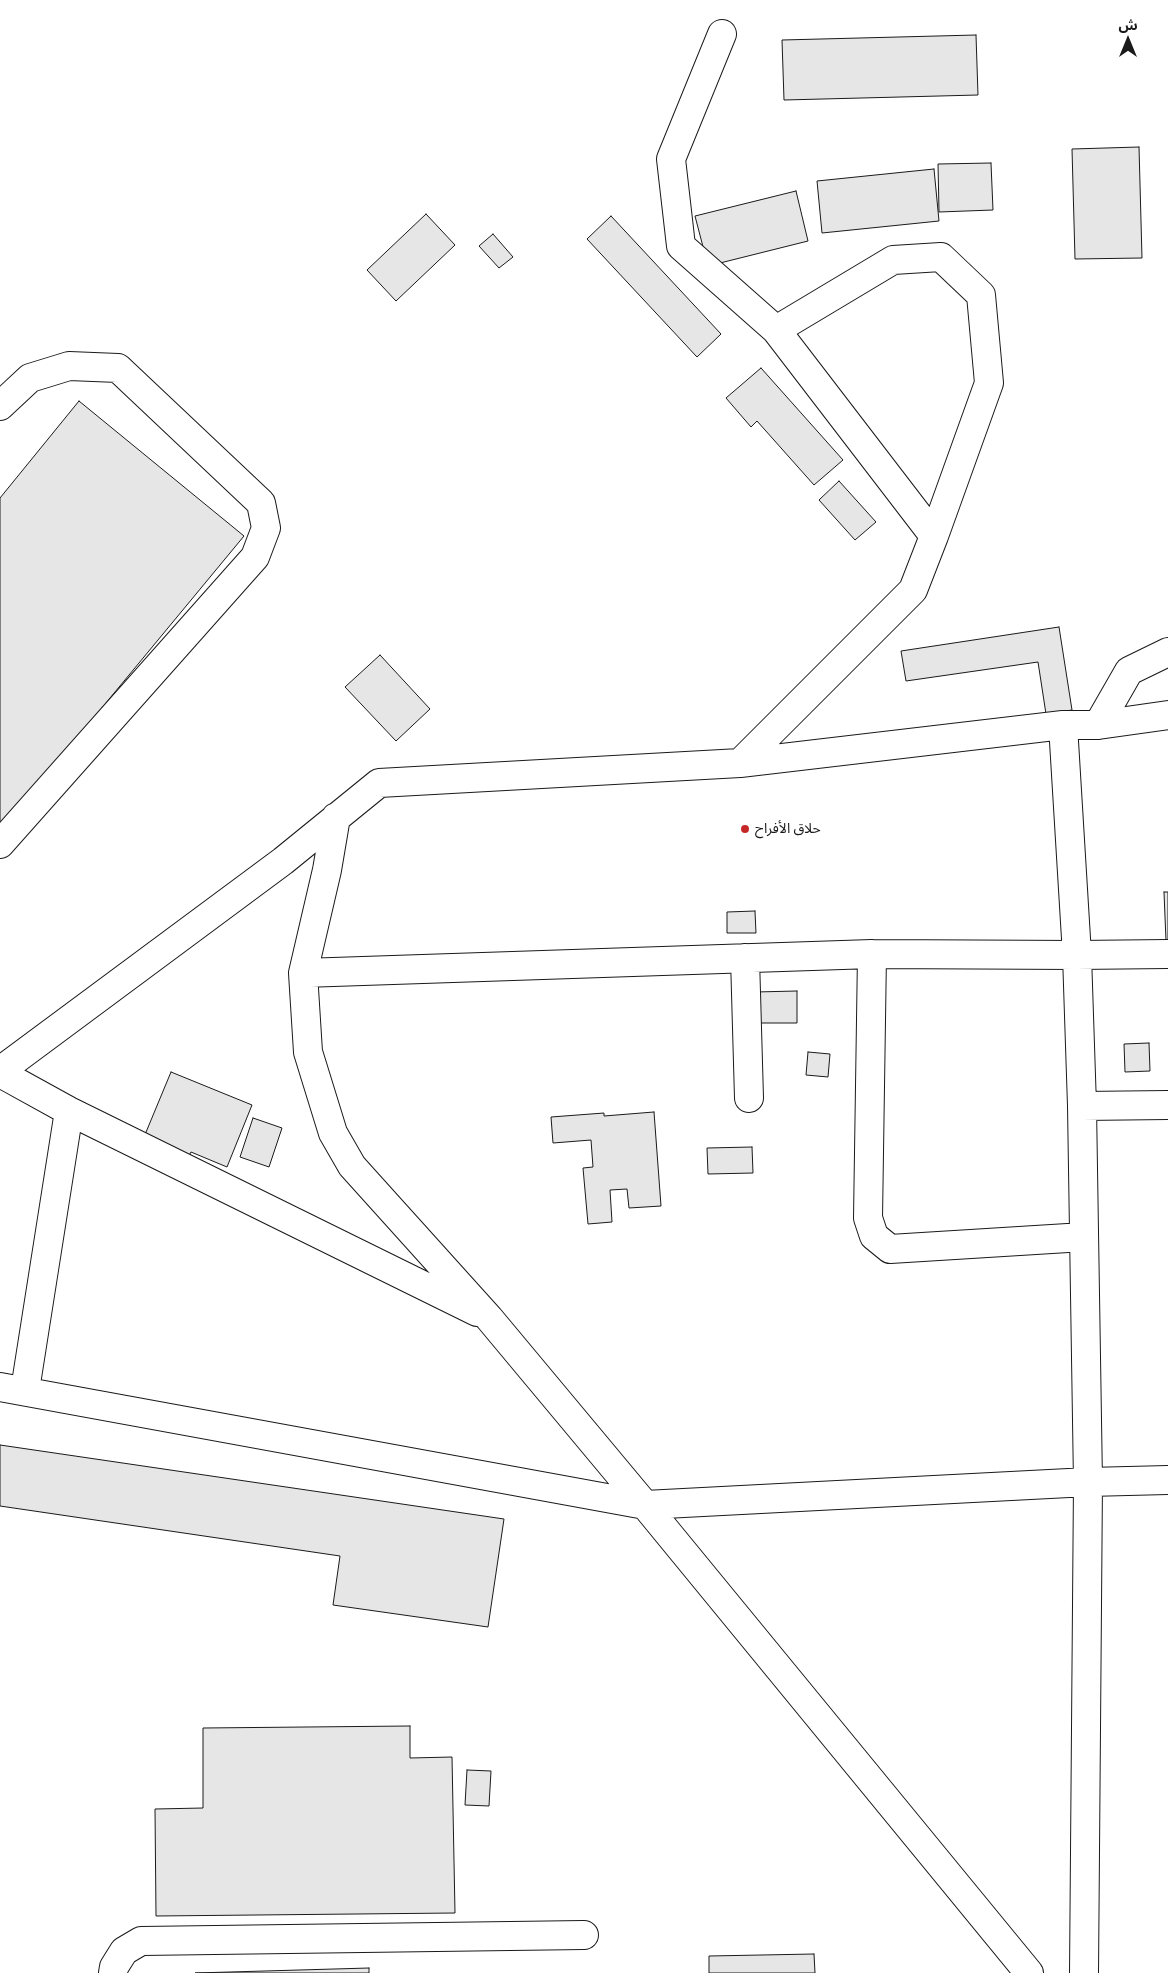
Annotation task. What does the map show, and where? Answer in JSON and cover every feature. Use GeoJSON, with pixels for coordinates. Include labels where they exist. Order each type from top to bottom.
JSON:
{"type":"FeatureCollection","features":[{"type":"Feature","properties":{"kind":"street"},"geometry":{"type":"LineString","coordinates":[[722,34],[671,159],[681,246],[776,330],[934,536]]}},
{"type":"Feature","properties":{"kind":"street"},"geometry":{"type":"LineString","coordinates":[[740,763],[913,590],[988,383],[981,295],[940,257],[893,260],[776,330]]}},
{"type":"Feature","properties":{"kind":"street"},"geometry":{"type":"LineString","coordinates":[[0,406],[30,378],[70,366],[118,368],[261,503],[266,528],[255,558],[0,844]]}},
{"type":"Feature","properties":{"kind":"street"},"geometry":{"type":"LineString","coordinates":[[1098,725],[1129,671],[1168,652]]}},
{"type":"Feature","properties":{"kind":"street"},"geometry":{"type":"LineString","coordinates":[[489,1318],[69,1111],[0,1072],[283,861],[379,784],[740,763],[1063,725],[1098,725],[1168,715]]}},
{"type":"Feature","properties":{"kind":"street"},"geometry":{"type":"LineString","coordinates":[[1063,725],[1077,955],[1082,1106],[1088,1482],[1084,1973]]}},
{"type":"Feature","properties":{"kind":"street"},"geometry":{"type":"LineString","coordinates":[[336,818],[327,870],[303,973],[308,1052],[333,1133],[352,1166],[489,1318],[1029,1973]]}},
{"type":"Feature","properties":{"kind":"street"},"geometry":{"type":"LineString","coordinates":[[872,954],[868,1218],[874,1236],[890,1249],[1084,1236]]}},
{"type":"Feature","properties":{"kind":"street"},"geometry":{"type":"LineString","coordinates":[[303,973],[872,954],[1168,954]]}},
{"type":"Feature","properties":{"kind":"street"},"geometry":{"type":"LineString","coordinates":[[746,958],[749,1098]]}},
{"type":"Feature","properties":{"kind":"street"},"geometry":{"type":"LineString","coordinates":[[1082,1106],[1168,1105]]}},
{"type":"Feature","properties":{"kind":"street"},"geometry":{"type":"LineString","coordinates":[[69,1111],[13,1389],[645,1505],[1088,1482],[1168,1480]]}},
{"type":"Feature","properties":{"kind":"street"},"geometry":{"type":"LineString","coordinates":[[113,1973],[124,1951],[141,1941],[584,1935]]}},
{"type":"Feature","properties":{"kind":"building"},"geometry":{"type":"Polygon","coordinates":[[[976,35],[978,95],[784,100],[782,40],[976,35]]]}},
{"type":"Feature","properties":{"kind":"building"},"geometry":{"type":"Polygon","coordinates":[[[1139,147],[1142,258],[1075,259],[1072,149],[1139,147]]]}},
{"type":"Feature","properties":{"kind":"building"},"geometry":{"type":"Polygon","coordinates":[[[991,163],[993,210],[939,212],[938,164],[991,163]]]}},
{"type":"Feature","properties":{"kind":"building"},"geometry":{"type":"Polygon","coordinates":[[[934,169],[939,221],[822,233],[817,181],[934,169]]]}},
{"type":"Feature","properties":{"kind":"building"},"geometry":{"type":"Polygon","coordinates":[[[796,191],[808,241],[708,266],[695,216],[796,191]]]}},
{"type":"Feature","properties":{"kind":"building"},"geometry":{"type":"Polygon","coordinates":[[[426,214],[455,245],[396,301],[367,270],[426,214]]]}},
{"type":"Feature","properties":{"kind":"building"},"geometry":{"type":"Polygon","coordinates":[[[611,216],[721,334],[697,357],[587,239],[611,216]]]}},
{"type":"Feature","properties":{"kind":"building"},"geometry":{"type":"Polygon","coordinates":[[[493,234],[513,257],[499,268],[479,246],[493,234]]]}},
{"type":"Feature","properties":{"kind":"building"},"geometry":{"type":"Polygon","coordinates":[[[761,368],[843,460],[814,485],[757,421],[751,427],[726,398],[761,368]]]}},
{"type":"Feature","properties":{"kind":"building"},"geometry":{"type":"Polygon","coordinates":[[[79,401],[244,536],[0,831],[0,498],[79,401]]]}},
{"type":"Feature","properties":{"kind":"building"},"geometry":{"type":"Polygon","coordinates":[[[839,481],[876,522],[855,540],[819,500],[839,481]]]}},
{"type":"Feature","properties":{"kind":"building"},"geometry":{"type":"Polygon","coordinates":[[[1059,627],[1072,710],[1046,714],[1038,662],[906,681],[901,651],[1059,627]]]}},
{"type":"Feature","properties":{"kind":"building"},"geometry":{"type":"Polygon","coordinates":[[[380,655],[430,709],[396,741],[345,687],[380,655]]]}},
{"type":"Feature","properties":{"kind":"building"},"geometry":{"type":"Polygon","coordinates":[[[1164,892],[1168,892],[1168,941],[1166,941],[1164,892]]]}},
{"type":"Feature","properties":{"kind":"building"},"geometry":{"type":"Polygon","coordinates":[[[755,911],[756,933],[727,933],[727,912],[755,911]]]}},
{"type":"Feature","properties":{"kind":"building"},"geometry":{"type":"Polygon","coordinates":[[[797,991],[797,1023],[755,1023],[755,992],[797,991]]]}},
{"type":"Feature","properties":{"kind":"building"},"geometry":{"type":"Polygon","coordinates":[[[1149,1043],[1150,1071],[1125,1072],[1124,1044],[1149,1043]]]}},
{"type":"Feature","properties":{"kind":"building"},"geometry":{"type":"Polygon","coordinates":[[[808,1052],[830,1054],[828,1077],[806,1075],[808,1052]]]}},
{"type":"Feature","properties":{"kind":"building"},"geometry":{"type":"Polygon","coordinates":[[[171,1072],[252,1105],[227,1167],[191,1152],[189,1156],[144,1137],[171,1072]]]}},
{"type":"Feature","properties":{"kind":"building"},"geometry":{"type":"Polygon","coordinates":[[[654,1112],[661,1206],[629,1208],[627,1189],[610,1190],[612,1222],[588,1224],[583,1168],[593,1167],[591,1140],[553,1143],[551,1117],[604,1113],[604,1116],[654,1112]]]}},
{"type":"Feature","properties":{"kind":"building"},"geometry":{"type":"Polygon","coordinates":[[[253,1118],[282,1128],[269,1167],[240,1157],[253,1118]]]}},
{"type":"Feature","properties":{"kind":"building"},"geometry":{"type":"Polygon","coordinates":[[[752,1147],[753,1173],[708,1174],[707,1148],[752,1147]]]}},
{"type":"Feature","properties":{"kind":"building"},"geometry":{"type":"Polygon","coordinates":[[[0,1445],[504,1519],[488,1627],[333,1605],[340,1556],[0,1506],[0,1445]]]}},
{"type":"Feature","properties":{"kind":"building"},"geometry":{"type":"Polygon","coordinates":[[[410,1726],[410,1758],[452,1757],[455,1913],[156,1916],[155,1809],[203,1808],[203,1728],[410,1726]]]}},
{"type":"Feature","properties":{"kind":"building"},"geometry":{"type":"Polygon","coordinates":[[[467,1770],[491,1771],[489,1806],[465,1805],[467,1770]]]}},
{"type":"Feature","properties":{"kind":"building"},"geometry":{"type":"Polygon","coordinates":[[[814,1954],[815,1973],[709,1973],[709,1956],[814,1954]]]}},
{"type":"Feature","properties":{"kind":"building"},"geometry":{"type":"Polygon","coordinates":[[[369,1968],[369,1973],[195,1973],[369,1968]]]}},
{"type":"Feature","properties":{"kind":"place","name":"حلاق الأفراح"},"geometry":{"type":"Point","coordinates":[745,829]}}]}
